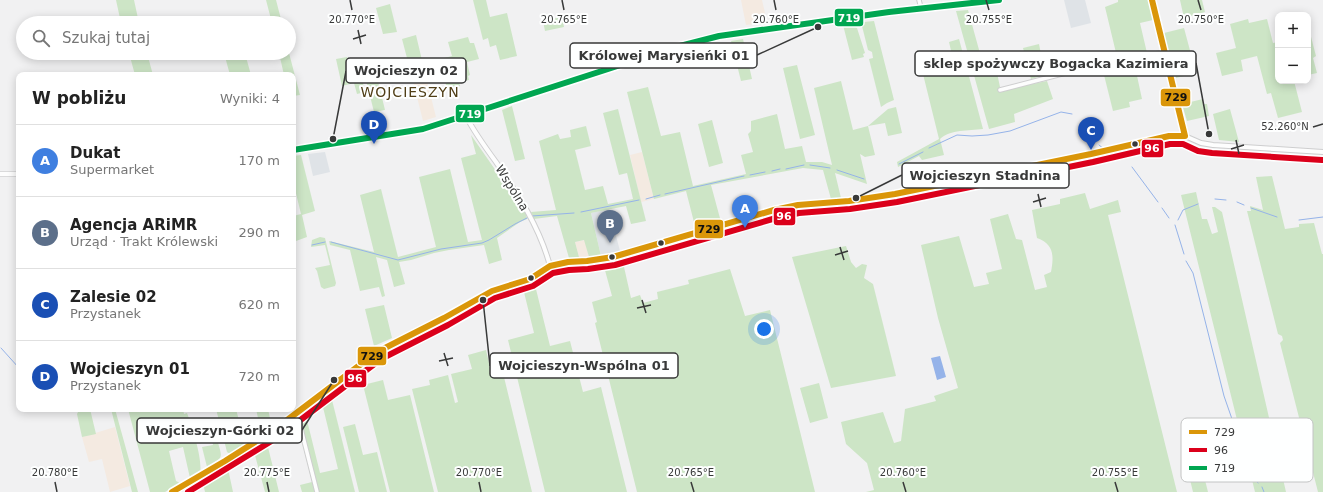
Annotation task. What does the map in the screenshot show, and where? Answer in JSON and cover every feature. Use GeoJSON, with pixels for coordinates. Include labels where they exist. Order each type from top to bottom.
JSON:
{"type":"FeatureCollection","features":[{"type":"Feature","properties":{"kind":"main road"},"geometry":{"type":"LineString","coordinates":[[296,150],[414,131],[466,116],[698,41],[768,29],[921,8],[998,0]]}},
{"type":"Feature","properties":{"kind":"main road"},"geometry":{"type":"LineString","coordinates":[[0,174],[16,174]]}},
{"type":"Feature","properties":{"kind":"street"},"geometry":{"type":"LineString","coordinates":[[919,0],[921,8]]}},
{"type":"Feature","properties":{"kind":"street"},"geometry":{"type":"LineString","coordinates":[[1152,0],[1186,136]]}},
{"type":"Feature","properties":{"kind":"street"},"geometry":{"type":"LineString","coordinates":[[1000,90],[1085,68],[1165,52]]}},
{"type":"Feature","properties":{"kind":"street","name":"Wspólna"},"geometry":{"type":"LineString","coordinates":[[466,116],[528,213],[550,266]]}},
{"type":"Feature","properties":{"kind":"street"},"geometry":{"type":"LineString","coordinates":[[172,492],[233,456],[297,413],[373,354],[444,318],[492,291],[530,279],[550,266],[568,262],[613,257],[774,210],[798,205],[849,201],[895,194],[1091,154],[1169,136],[1186,136],[1201,143],[1213,145],[1323,152]]}},
{"type":"Feature","properties":{"kind":"street"},"geometry":{"type":"LineString","coordinates":[[297,413],[317,492]]}},
{"type":"Feature","properties":{"kind":"shaded area"},"geometry":{"type":"Polygon","coordinates":[[[741,0],[762,0],[765,13],[755,21],[755,24],[746,25],[741,0]]]}},
{"type":"Feature","properties":{"kind":"shaded area"},"geometry":{"type":"Polygon","coordinates":[[[1064,0],[1085,0],[1091,23],[1071,28],[1064,0]]]}},
{"type":"Feature","properties":{"kind":"shaded area"},"geometry":{"type":"Polygon","coordinates":[[[425,73],[436,117],[423,121],[412,77],[425,73]]]}},
{"type":"Feature","properties":{"kind":"shaded area"},"geometry":{"type":"Polygon","coordinates":[[[325,152],[330,172],[313,176],[308,154],[325,152]]]}},
{"type":"Feature","properties":{"kind":"shaded area"},"geometry":{"type":"Polygon","coordinates":[[[642,152],[654,199],[641,202],[630,155],[642,152]]]}},
{"type":"Feature","properties":{"kind":"shaded area"},"geometry":{"type":"Polygon","coordinates":[[[609,209],[620,251],[601,256],[591,213],[609,209]]]}},
{"type":"Feature","properties":{"kind":"shaded area"},"geometry":{"type":"Polygon","coordinates":[[[585,240],[589,257],[579,257],[575,242],[585,240]]]}},
{"type":"Feature","properties":{"kind":"shaded area"},"geometry":{"type":"Polygon","coordinates":[[[115,427],[130,486],[110,492],[102,459],[89,462],[82,437],[115,427]]]}},
{"type":"Feature","properties":{"kind":"green space"},"geometry":{"type":"Polygon","coordinates":[[[116,0],[134,0],[137,16],[119,16],[116,0]]]}},
{"type":"Feature","properties":{"kind":"green space"},"geometry":{"type":"Polygon","coordinates":[[[266,0],[276,0],[280,16],[270,16],[266,0]]]}},
{"type":"Feature","properties":{"kind":"green space"},"geometry":{"type":"Polygon","coordinates":[[[473,0],[486,0],[490,17],[507,13],[517,56],[500,60],[496,45],[490,47],[488,38],[483,40],[473,0]]]}},
{"type":"Feature","properties":{"kind":"green space"},"geometry":{"type":"Polygon","coordinates":[[[1118,0],[1148,0],[1153,20],[1140,23],[1147,53],[1133,57],[1117,57],[1105,7],[1118,2],[1118,0]]]}},
{"type":"Feature","properties":{"kind":"green space"},"geometry":{"type":"Polygon","coordinates":[[[1180,0],[1202,0],[1205,12],[1184,18],[1180,0]]]}},
{"type":"Feature","properties":{"kind":"green space"},"geometry":{"type":"Polygon","coordinates":[[[390,4],[397,32],[383,34],[376,8],[390,4]]]}},
{"type":"Feature","properties":{"kind":"green space"},"geometry":{"type":"Polygon","coordinates":[[[968,10],[981,57],[993,54],[1000,87],[998,91],[1047,81],[1053,99],[1014,114],[1015,122],[989,129],[956,11],[968,10]]]}},
{"type":"Feature","properties":{"kind":"green space"},"geometry":{"type":"Polygon","coordinates":[[[562,17],[564,27],[545,31],[543,21],[562,17]]]}},
{"type":"Feature","properties":{"kind":"green space"},"geometry":{"type":"Polygon","coordinates":[[[1248,19],[1249,23],[1267,19],[1273,43],[1275,43],[1275,84],[1295,84],[1302,112],[1278,118],[1271,93],[1267,94],[1257,56],[1241,60],[1243,71],[1222,76],[1216,53],[1236,48],[1230,24],[1248,19]]]}},
{"type":"Feature","properties":{"kind":"green space"},"geometry":{"type":"Polygon","coordinates":[[[874,21],[894,100],[881,107],[869,59],[873,58],[872,52],[868,50],[862,26],[864,22],[874,21]]]}},
{"type":"Feature","properties":{"kind":"green space"},"geometry":{"type":"Polygon","coordinates":[[[852,24],[857,28],[865,53],[863,54],[864,57],[852,60],[843,25],[852,24]]]}},
{"type":"Feature","properties":{"kind":"green space"},"geometry":{"type":"Polygon","coordinates":[[[1184,28],[1196,73],[1176,78],[1164,33],[1184,28]]]}},
{"type":"Feature","properties":{"kind":"green space"},"geometry":{"type":"Polygon","coordinates":[[[416,35],[425,73],[412,77],[402,39],[416,35]]]}},
{"type":"Feature","properties":{"kind":"green space"},"geometry":{"type":"Polygon","coordinates":[[[468,37],[470,43],[474,43],[479,59],[467,62],[470,75],[468,76],[469,80],[459,82],[460,86],[447,89],[440,59],[452,56],[448,42],[468,37]]]}},
{"type":"Feature","properties":{"kind":"green space"},"geometry":{"type":"Polygon","coordinates":[[[1311,37],[1316,56],[1313,58],[1317,73],[1311,74],[1311,37]]]}},
{"type":"Feature","properties":{"kind":"green space"},"geometry":{"type":"Polygon","coordinates":[[[743,39],[752,79],[741,81],[731,41],[743,39]]]}},
{"type":"Feature","properties":{"kind":"green space"},"geometry":{"type":"Polygon","coordinates":[[[959,39],[983,129],[954,132],[944,136],[940,139],[944,155],[922,160],[919,156],[898,167],[897,162],[939,139],[922,70],[953,59],[949,42],[959,39]]]}},
{"type":"Feature","properties":{"kind":"green space"},"geometry":{"type":"Polygon","coordinates":[[[1039,44],[1045,75],[1031,79],[1023,48],[1039,44]]]}},
{"type":"Feature","properties":{"kind":"green space"},"geometry":{"type":"Polygon","coordinates":[[[347,57],[351,71],[360,70],[365,92],[357,94],[354,83],[342,86],[336,59],[347,57]]]}},
{"type":"Feature","properties":{"kind":"green space"},"geometry":{"type":"Polygon","coordinates":[[[131,60],[149,60],[152,72],[134,72],[131,60]]]}},
{"type":"Feature","properties":{"kind":"green space"},"geometry":{"type":"Polygon","coordinates":[[[226,60],[247,60],[250,72],[229,72],[226,60]]]}},
{"type":"Feature","properties":{"kind":"green space"},"geometry":{"type":"Polygon","coordinates":[[[281,60],[291,60],[294,72],[283,72],[281,60]]]}},
{"type":"Feature","properties":{"kind":"green space"},"geometry":{"type":"Polygon","coordinates":[[[1134,62],[1142,99],[1129,102],[1130,107],[1113,111],[1102,67],[1119,63],[1134,62]]]}},
{"type":"Feature","properties":{"kind":"green space"},"geometry":{"type":"Polygon","coordinates":[[[374,65],[385,110],[374,112],[363,68],[374,65]]]}},
{"type":"Feature","properties":{"kind":"green space"},"geometry":{"type":"Polygon","coordinates":[[[797,65],[815,135],[800,139],[783,68],[797,65]]]}},
{"type":"Feature","properties":{"kind":"green space"},"geometry":{"type":"Polygon","coordinates":[[[296,80],[300,95],[296,96],[296,80]]]}},
{"type":"Feature","properties":{"kind":"green space"},"geometry":{"type":"Polygon","coordinates":[[[841,81],[853,130],[868,126],[875,155],[865,157],[860,154],[867,184],[835,173],[841,198],[831,199],[823,170],[803,168],[711,185],[721,222],[696,230],[686,191],[654,199],[627,92],[648,87],[661,136],[680,132],[693,186],[746,174],[741,155],[753,152],[748,134],[751,131],[751,121],[777,114],[785,149],[802,146],[806,162],[822,162],[832,165],[814,88],[841,81]]]}},
{"type":"Feature","properties":{"kind":"green space"},"geometry":{"type":"Polygon","coordinates":[[[1203,99],[1203,104],[1207,104],[1209,116],[1187,121],[1182,104],[1203,99]]]}},
{"type":"Feature","properties":{"kind":"green space"},"geometry":{"type":"Polygon","coordinates":[[[512,106],[525,159],[515,161],[502,110],[512,106]]]}},
{"type":"Feature","properties":{"kind":"green space"},"geometry":{"type":"Polygon","coordinates":[[[896,107],[902,133],[888,136],[885,123],[868,126],[888,109],[896,107]]]}},
{"type":"Feature","properties":{"kind":"green space"},"geometry":{"type":"Polygon","coordinates":[[[618,109],[646,221],[631,224],[626,206],[591,213],[601,256],[589,257],[584,240],[575,242],[579,257],[569,258],[557,216],[534,219],[531,212],[556,210],[539,141],[558,134],[560,139],[571,137],[570,130],[586,126],[591,146],[575,150],[585,190],[603,186],[608,204],[633,199],[627,173],[619,175],[603,113],[618,109]]]}},
{"type":"Feature","properties":{"kind":"green space"},"geometry":{"type":"Polygon","coordinates":[[[1230,109],[1239,142],[1219,140],[1213,114],[1230,109]]]}},
{"type":"Feature","properties":{"kind":"green space"},"geometry":{"type":"Polygon","coordinates":[[[712,120],[723,163],[709,167],[698,124],[712,120]]]}},
{"type":"Feature","properties":{"kind":"green space"},"geometry":{"type":"Polygon","coordinates":[[[471,135],[526,214],[527,219],[520,222],[497,238],[502,260],[489,264],[484,245],[434,253],[399,262],[405,284],[394,287],[387,260],[376,257],[385,296],[382,297],[379,287],[360,291],[350,250],[330,245],[329,241],[374,252],[360,195],[381,189],[398,257],[436,247],[419,177],[450,169],[468,242],[482,240],[461,158],[476,154],[471,135]]]}},
{"type":"Feature","properties":{"kind":"green space"},"geometry":{"type":"Polygon","coordinates":[[[301,155],[315,211],[302,215],[307,237],[296,241],[296,215],[301,214],[296,193],[296,156],[301,155]]]}},
{"type":"Feature","properties":{"kind":"green space"},"geometry":{"type":"Polygon","coordinates":[[[1272,176],[1285,229],[1299,227],[1299,224],[1314,223],[1323,254],[1323,492],[1318,492],[1313,472],[1313,418],[1299,418],[1280,343],[1283,340],[1282,336],[1278,334],[1247,211],[1251,211],[1250,206],[1263,210],[1256,177],[1272,176]]]}},
{"type":"Feature","properties":{"kind":"green space"},"geometry":{"type":"Polygon","coordinates":[[[1196,192],[1202,219],[1207,219],[1212,234],[1218,232],[1212,207],[1215,207],[1222,212],[1269,418],[1237,418],[1181,195],[1196,192]]]}},
{"type":"Feature","properties":{"kind":"green space"},"geometry":{"type":"Polygon","coordinates":[[[1085,193],[1090,209],[1118,200],[1121,212],[1108,215],[1177,492],[866,492],[874,490],[867,463],[846,444],[841,422],[883,412],[894,443],[901,441],[905,409],[936,401],[934,396],[958,388],[938,318],[921,245],[959,236],[974,287],[989,284],[986,273],[1002,269],[990,219],[1008,214],[1016,239],[1022,240],[1035,290],[1047,287],[1044,275],[1051,272],[1052,251],[1047,244],[1037,238],[1032,210],[1060,204],[1060,199],[1085,193]]]}},
{"type":"Feature","properties":{"kind":"green space"},"geometry":{"type":"Polygon","coordinates":[[[320,237],[325,238],[336,283],[335,286],[324,289],[321,287],[315,268],[330,265],[325,245],[311,247],[312,240],[320,237]]]}},
{"type":"Feature","properties":{"kind":"green space"},"geometry":{"type":"Polygon","coordinates":[[[846,246],[851,262],[856,268],[862,264],[867,265],[864,278],[873,284],[896,376],[831,388],[792,257],[846,246]]]}},
{"type":"Feature","properties":{"kind":"green space"},"geometry":{"type":"Polygon","coordinates":[[[622,258],[631,298],[640,295],[643,303],[658,299],[657,292],[689,284],[688,280],[730,269],[745,316],[770,310],[815,492],[637,492],[595,323],[597,322],[592,302],[612,296],[603,263],[622,258]]]}},
{"type":"Feature","properties":{"kind":"green space"},"geometry":{"type":"Polygon","coordinates":[[[534,281],[550,346],[570,341],[583,392],[601,387],[627,492],[545,492],[508,340],[534,333],[522,284],[534,281]]]}},
{"type":"Feature","properties":{"kind":"green space"},"geometry":{"type":"Polygon","coordinates":[[[384,305],[392,338],[374,346],[365,309],[384,305]]]}},
{"type":"Feature","properties":{"kind":"green space"},"geometry":{"type":"Polygon","coordinates":[[[486,350],[492,376],[503,373],[532,492],[438,492],[412,389],[430,385],[429,380],[448,375],[455,403],[458,402],[451,374],[472,369],[468,355],[486,350]]]}},
{"type":"Feature","properties":{"kind":"green space"},"geometry":{"type":"Polygon","coordinates":[[[383,380],[388,400],[410,395],[434,492],[390,492],[363,385],[383,380]]]}},
{"type":"Feature","properties":{"kind":"green space"},"geometry":{"type":"Polygon","coordinates":[[[819,383],[828,418],[810,423],[800,388],[819,383]]]}},
{"type":"Feature","properties":{"kind":"green space"},"geometry":{"type":"Polygon","coordinates":[[[330,392],[355,492],[302,492],[300,485],[312,482],[296,418],[305,412],[320,473],[338,469],[321,399],[330,392]]]}},
{"type":"Feature","properties":{"kind":"green space"},"geometry":{"type":"Polygon","coordinates":[[[78,412],[91,412],[96,434],[82,437],[77,414],[78,412]]]}},
{"type":"Feature","properties":{"kind":"green space"},"geometry":{"type":"Polygon","coordinates":[[[112,412],[116,412],[138,492],[132,492],[112,412]]]}},
{"type":"Feature","properties":{"kind":"green space"},"geometry":{"type":"Polygon","coordinates":[[[129,412],[187,413],[192,426],[200,460],[200,473],[190,478],[183,447],[169,451],[176,481],[180,483],[165,492],[150,492],[129,412]]]}},
{"type":"Feature","properties":{"kind":"green space"},"geometry":{"type":"Polygon","coordinates":[[[217,412],[237,412],[245,444],[230,454],[227,452],[217,412]]]}},
{"type":"Feature","properties":{"kind":"green space"},"geometry":{"type":"Polygon","coordinates":[[[257,412],[269,412],[271,423],[265,427],[258,418],[257,412]]]}},
{"type":"Feature","properties":{"kind":"green space"},"geometry":{"type":"Polygon","coordinates":[[[355,424],[363,455],[377,452],[387,492],[359,492],[343,427],[355,424]]]}},
{"type":"Feature","properties":{"kind":"green space"},"geometry":{"type":"Polygon","coordinates":[[[217,439],[221,456],[217,461],[207,467],[202,447],[213,445],[212,440],[217,439]]]}},
{"type":"Feature","properties":{"kind":"green space"},"geometry":{"type":"Polygon","coordinates":[[[266,439],[279,492],[265,492],[253,448],[266,439]]]}},
{"type":"Feature","properties":{"kind":"green space"},"geometry":{"type":"Polygon","coordinates":[[[227,464],[233,492],[205,492],[202,479],[227,464]]]}},
{"type":"Feature","properties":{"kind":"green space"},"geometry":{"type":"Polygon","coordinates":[[[1191,482],[1206,482],[1208,492],[1193,492],[1191,482]]]}},
{"type":"Feature","properties":{"kind":"green space"},"geometry":{"type":"Polygon","coordinates":[[[1253,482],[1284,482],[1286,492],[1255,492],[1253,482]]]}},
{"type":"Feature","properties":{"kind":"water"},"geometry":{"type":"Polygon","coordinates":[[[940,356],[946,377],[937,380],[931,358],[940,356]]]}},
{"type":"Feature","properties":{"kind":"waterway"},"geometry":{"type":"LineString","coordinates":[[929,148],[957,135],[988,135],[1010,131],[1061,112],[1072,114]]}},
{"type":"Feature","properties":{"kind":"waterway"},"geometry":{"type":"LineString","coordinates":[[1099,145],[1104,149]]}},
{"type":"Feature","properties":{"kind":"waterway"},"geometry":{"type":"LineString","coordinates":[[899,164],[923,152]]}},
{"type":"Feature","properties":{"kind":"waterway"},"geometry":{"type":"LineString","coordinates":[[786,169],[804,165]]}},
{"type":"Feature","properties":{"kind":"waterway"},"geometry":{"type":"LineString","coordinates":[[810,165],[830,168]]}},
{"type":"Feature","properties":{"kind":"waterway"},"geometry":{"type":"LineString","coordinates":[[1132,167],[1158,202]]}},
{"type":"Feature","properties":{"kind":"waterway"},"geometry":{"type":"LineString","coordinates":[[772,171],[780,169]]}},
{"type":"Feature","properties":{"kind":"waterway"},"geometry":{"type":"LineString","coordinates":[[837,170],[864,179]]}},
{"type":"Feature","properties":{"kind":"waterway"},"geometry":{"type":"LineString","coordinates":[[750,175],[765,172]]}},
{"type":"Feature","properties":{"kind":"waterway"},"geometry":{"type":"LineString","coordinates":[[665,194],[744,176]]}},
{"type":"Feature","properties":{"kind":"waterway"},"geometry":{"type":"LineString","coordinates":[[646,199],[660,195]]}},
{"type":"Feature","properties":{"kind":"waterway"},"geometry":{"type":"LineString","coordinates":[[1215,199],[1226,200]]}},
{"type":"Feature","properties":{"kind":"waterway"},"geometry":{"type":"LineString","coordinates":[[581,212],[639,200]]}},
{"type":"Feature","properties":{"kind":"waterway"},"geometry":{"type":"LineString","coordinates":[[1237,202],[1244,205]]}},
{"type":"Feature","properties":{"kind":"waterway"},"geometry":{"type":"LineString","coordinates":[[1178,220],[1183,210],[1198,204]]}},
{"type":"Feature","properties":{"kind":"waterway"},"geometry":{"type":"LineString","coordinates":[[1162,208],[1169,218]]}},
{"type":"Feature","properties":{"kind":"waterway"},"geometry":{"type":"LineString","coordinates":[[1251,208],[1277,217]]}},
{"type":"Feature","properties":{"kind":"waterway"},"geometry":{"type":"LineString","coordinates":[[532,216],[574,213]]}},
{"type":"Feature","properties":{"kind":"waterway"},"geometry":{"type":"LineString","coordinates":[[331,242],[398,260],[441,249],[482,243],[529,217]]}},
{"type":"Feature","properties":{"kind":"waterway"},"geometry":{"type":"LineString","coordinates":[[1299,220],[1323,217]]}},
{"type":"Feature","properties":{"kind":"waterway"},"geometry":{"type":"LineString","coordinates":[[1175,225],[1184,254]]}},
{"type":"Feature","properties":{"kind":"waterway"},"geometry":{"type":"LineString","coordinates":[[312,245],[325,242]]}},
{"type":"Feature","properties":{"kind":"waterway"},"geometry":{"type":"LineString","coordinates":[[1186,261],[1193,273],[1224,396],[1232,418]]}},
{"type":"Feature","properties":{"kind":"waterway"},"geometry":{"type":"LineString","coordinates":[[1,348],[16,365]]}},
{"type":"Feature","properties":{"kind":"waterway"},"geometry":{"type":"LineString","coordinates":[[1262,487],[1264,492]]}},
{"type":"Feature","properties":{"kind":"transit line","name":"719"},"geometry":{"type":"LineString","coordinates":[[296,150],[423,129],[676,47],[719,36],[889,12],[999,0]]}},
{"type":"Feature","properties":{"kind":"transit line","name":"729"},"geometry":{"type":"LineString","coordinates":[[1152,0],[1185,136]]}},
{"type":"Feature","properties":{"kind":"transit line","name":"729"},"geometry":{"type":"LineString","coordinates":[[172,492],[274,430],[377,352],[444,318],[492,291],[530,279],[550,266],[568,262],[613,257],[774,210],[798,205],[849,201],[895,194],[1091,154],[1169,136],[1185,136]]}},
{"type":"Feature","properties":{"kind":"transit line","name":"96"},"geometry":{"type":"LineString","coordinates":[[188,492],[278,437],[381,359],[448,325],[495,298],[533,286],[553,273],[615,265],[776,218],[799,213],[850,209],[897,202],[1093,162],[1170,144],[1183,144],[1198,151],[1212,153],[1322,160]]}},
{"type":"Feature","properties":{"kind":"place","name":"Królowej Marysieńki 01"},"geometry":{"type":"Point","coordinates":[818,27]}},
{"type":"Feature","properties":{"kind":"place","name":"sklep spożywczy Bogacka Kazimiera"},"geometry":{"type":"Point","coordinates":[1209,134]}},
{"type":"Feature","properties":{"kind":"place","name":"Wojcieszyn 02"},"geometry":{"type":"Point","coordinates":[333,139]}},
{"type":"Feature","properties":{"kind":"place","name":"Wojcieszyn 01"},"geometry":{"type":"Point","coordinates":[374,144]}},
{"type":"Feature","properties":{"kind":"place","name":"Zalesie 02"},"geometry":{"type":"Point","coordinates":[1091,150]}},
{"type":"Feature","properties":{"kind":"place","name":"Wojcieszyn Stadnina"},"geometry":{"type":"Point","coordinates":[856,198]}},
{"type":"Feature","properties":{"kind":"place","name":"Dukat"},"geometry":{"type":"Point","coordinates":[745,228]}},
{"type":"Feature","properties":{"kind":"place","name":"Agencja ARiMR"},"geometry":{"type":"Point","coordinates":[610,243]}},
{"type":"Feature","properties":{"kind":"place","name":"Wojcieszyn-Wspólna 01"},"geometry":{"type":"Point","coordinates":[483,300]}},
{"type":"Feature","properties":{"kind":"place","name":"Wojcieszyn-Górki 02"},"geometry":{"type":"Point","coordinates":[334,380]}},
{"type":"Feature","properties":{"kind":"district","name":"WOJCIESZYN"},"geometry":{"type":"Point","coordinates":[410,92]}}]}
